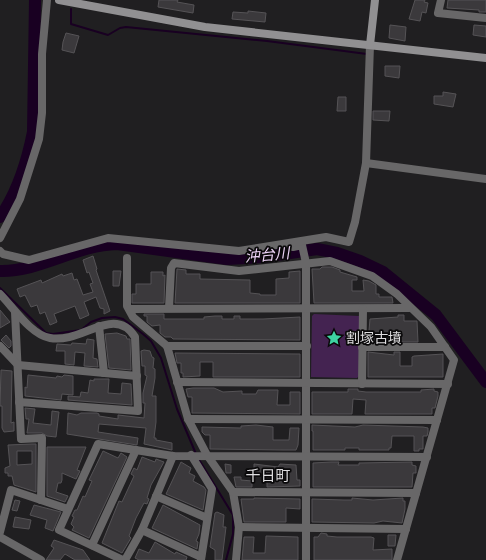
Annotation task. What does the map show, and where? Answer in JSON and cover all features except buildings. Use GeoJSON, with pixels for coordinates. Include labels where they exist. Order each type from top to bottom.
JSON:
{"type":"FeatureCollection","features":[{"type":"Feature","properties":{"kind":"street"},"geometry":{"type":"LineString","coordinates":[[0,238],[20,199],[39,139],[42,113],[42,54],[48,0]]}},
{"type":"Feature","properties":{"kind":"street"},"geometry":{"type":"LineString","coordinates":[[59,0],[192,26],[486,58]]}},
{"type":"Feature","properties":{"kind":"street"},"geometry":{"type":"LineString","coordinates":[[239,251],[326,237],[349,242],[355,222],[366,163],[370,45],[375,0]]}},
{"type":"Feature","properties":{"kind":"street"},"geometry":{"type":"LineString","coordinates":[[441,0],[438,13],[486,18]]}},
{"type":"Feature","properties":{"kind":"street"},"geometry":{"type":"LineString","coordinates":[[366,163],[486,178]]}},
{"type":"Feature","properties":{"kind":"street"},"geometry":{"type":"LineString","coordinates":[[0,251],[2,254],[29,260],[108,238],[239,251],[272,250],[302,245],[305,260],[307,309],[305,456],[306,560]]}},
{"type":"Feature","properties":{"kind":"street"},"geometry":{"type":"LineString","coordinates":[[127,258],[128,306],[133,317],[167,346],[188,419],[207,455],[233,492],[239,527],[236,560]]}},
{"type":"Feature","properties":{"kind":"street"},"geometry":{"type":"LineString","coordinates":[[169,308],[171,268],[174,263],[238,271],[305,260],[330,261],[372,276],[397,294],[409,308],[431,327],[454,360],[397,560]]}},
{"type":"Feature","properties":{"kind":"street"},"geometry":{"type":"LineString","coordinates":[[0,294],[15,312],[40,334],[51,338],[75,336],[99,326],[111,323],[120,324],[126,327],[135,337],[138,411],[20,402]]}},
{"type":"Feature","properties":{"kind":"street"},"geometry":{"type":"LineString","coordinates":[[130,309],[409,308]]}},
{"type":"Feature","properties":{"kind":"street"},"geometry":{"type":"LineString","coordinates":[[362,384],[363,309]]}},
{"type":"Feature","properties":{"kind":"street"},"geometry":{"type":"LineString","coordinates":[[15,312],[21,439],[42,438],[41,500]]}},
{"type":"Feature","properties":{"kind":"street"},"geometry":{"type":"LineString","coordinates":[[126,327],[133,317]]}},
{"type":"Feature","properties":{"kind":"street"},"geometry":{"type":"LineString","coordinates":[[99,326],[104,373]]}},
{"type":"Feature","properties":{"kind":"street"},"geometry":{"type":"LineString","coordinates":[[0,346],[18,365],[137,376]]}},
{"type":"Feature","properties":{"kind":"street"},"geometry":{"type":"LineString","coordinates":[[167,346],[307,346]]}},
{"type":"Feature","properties":{"kind":"street"},"geometry":{"type":"LineString","coordinates":[[362,347],[445,347]]}},
{"type":"Feature","properties":{"kind":"street"},"geometry":{"type":"LineString","coordinates":[[177,382],[448,384]]}},
{"type":"Feature","properties":{"kind":"street"},"geometry":{"type":"LineString","coordinates":[[188,419],[438,420]]}},
{"type":"Feature","properties":{"kind":"street"},"geometry":{"type":"LineString","coordinates":[[173,456],[142,530],[124,560],[60,530],[98,444],[173,456],[427,457]]}},
{"type":"Feature","properties":{"kind":"street"},"geometry":{"type":"LineString","coordinates":[[92,545],[136,450]]}},
{"type":"Feature","properties":{"kind":"street"},"geometry":{"type":"LineString","coordinates":[[142,530],[201,558],[212,489],[191,455]]}},
{"type":"Feature","properties":{"kind":"street"},"geometry":{"type":"LineString","coordinates":[[0,532],[11,490],[68,509]]}},
{"type":"Feature","properties":{"kind":"street"},"geometry":{"type":"LineString","coordinates":[[233,492],[416,493]]}},
{"type":"Feature","properties":{"kind":"street"},"geometry":{"type":"LineString","coordinates":[[156,496],[207,518]]}},
{"type":"Feature","properties":{"kind":"street"},"geometry":{"type":"LineString","coordinates":[[239,527],[406,529]]}},
{"type":"Feature","properties":{"kind":"street"},"geometry":{"type":"LineString","coordinates":[[0,537],[41,560]]}},
{"type":"Feature","properties":{"kind":"shaded area"},"geometry":{"type":"Polygon","coordinates":[[[314,314],[359,316],[359,376],[357,378],[311,377],[312,316],[314,314]]]}},
{"type":"Feature","properties":{"kind":"waterway","name":"沖台川"},"geometry":{"type":"LineString","coordinates":[[0,217],[17,187],[28,154],[33,132],[35,0]]}},
{"type":"Feature","properties":{"kind":"waterway"},"geometry":{"type":"LineString","coordinates":[[71,9],[71,24],[108,35],[120,28],[126,27],[267,41],[367,54]]}},
{"type":"Feature","properties":{"kind":"waterway","name":"沖台川"},"geometry":{"type":"LineString","coordinates":[[0,271],[29,267],[102,245],[117,244],[227,259],[263,257],[317,249],[337,253],[360,261],[383,272],[436,315],[486,382]]}},
{"type":"Feature","properties":{"kind":"waterway"},"geometry":{"type":"LineString","coordinates":[[0,288],[46,333],[53,334],[81,330],[91,322],[102,318],[115,317],[123,319],[143,334],[151,341],[161,358],[177,409],[196,454]]}},
{"type":"Feature","properties":{"kind":"waterway"},"geometry":{"type":"LineString","coordinates":[[198,458],[233,515],[233,534],[226,560]]}},
{"type":"Feature","properties":{"kind":"place","name":"割塚古墳"},"geometry":{"type":"Point","coordinates":[334,338]}},
{"type":"Feature","properties":{"kind":"district","name":"千日町"},"geometry":{"type":"Point","coordinates":[268,476]}}]}
